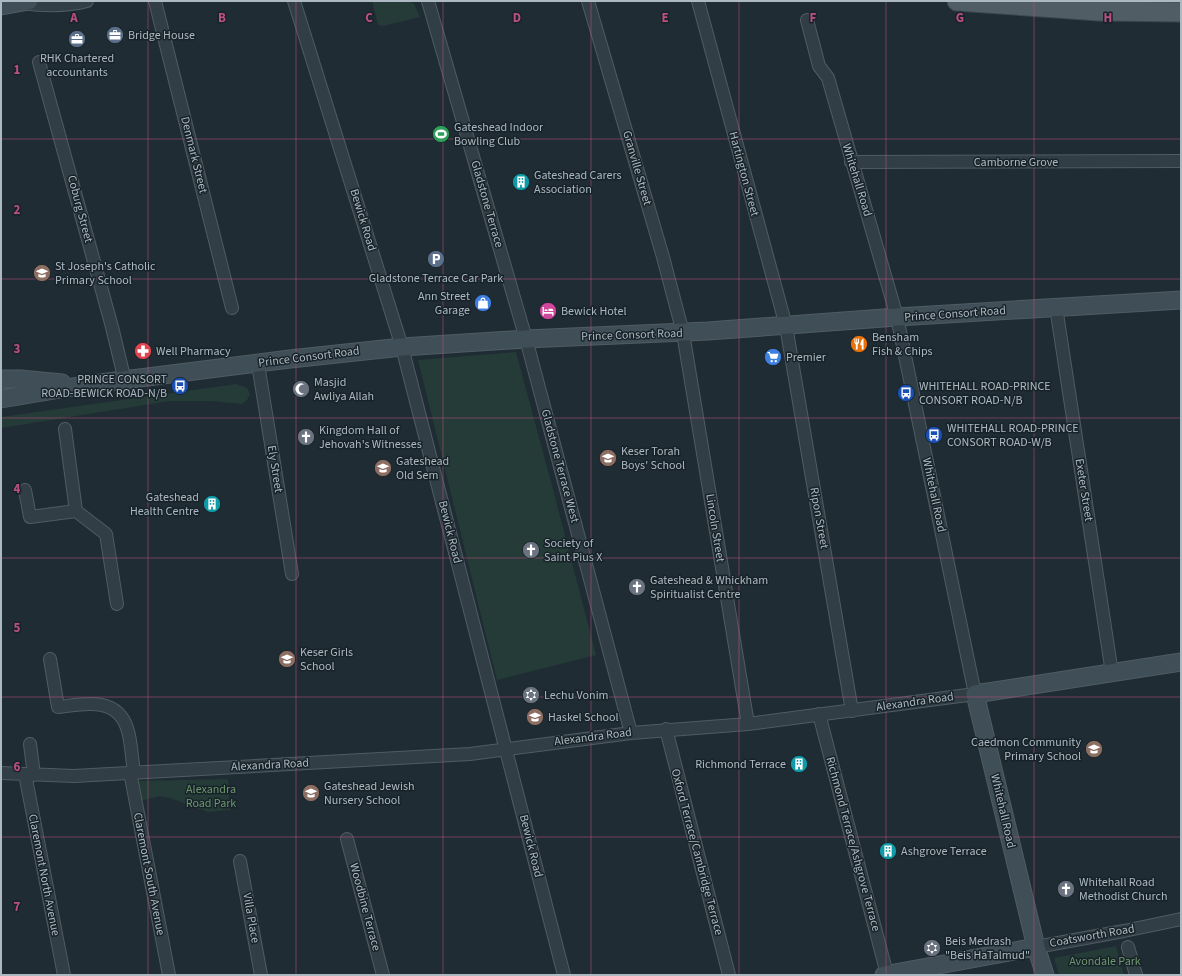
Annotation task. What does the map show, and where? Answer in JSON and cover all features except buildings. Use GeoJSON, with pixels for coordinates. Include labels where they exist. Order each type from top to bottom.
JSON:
{"type":"FeatureCollection","features":[{"type":"Feature","properties":{"kind":"main road"},"geometry":{"type":"LineString","coordinates":[[957,1],[1099,11],[1170,8]]}},
{"type":"Feature","properties":{"kind":"street"},"geometry":{"type":"LineString","coordinates":[[1,6],[25,2],[52,6],[69,5],[87,1]]}},
{"type":"Feature","properties":{"kind":"street","name":"Denmark Street"},"geometry":{"type":"LineString","coordinates":[[155,1],[232,308]]}},
{"type":"Feature","properties":{"kind":"street","name":"Bewick Road"},"geometry":{"type":"LineString","coordinates":[[294,1],[402,347],[564,975]]}},
{"type":"Feature","properties":{"kind":"street","name":"Gladstone Terrace"},"geometry":{"type":"LineString","coordinates":[[428,1],[526,339]]}},
{"type":"Feature","properties":{"kind":"street","name":"Hartington Street"},"geometry":{"type":"LineString","coordinates":[[698,1],[786,326]]}},
{"type":"Feature","properties":{"kind":"street","name":"Granville Street"},"geometry":{"type":"LineString","coordinates":[[589,3],[663,257],[683,332]]}},
{"type":"Feature","properties":{"kind":"street","name":"Whitehall Road"},"geometry":{"type":"LineString","coordinates":[[808,20],[819,66],[828,78],[897,317],[975,694],[1036,947],[1045,975]]}},
{"type":"Feature","properties":{"kind":"street","name":"Coburg Street"},"geometry":{"type":"LineString","coordinates":[[39,62],[112,327],[125,380]]}},
{"type":"Feature","properties":{"kind":"street","name":"Camborne Grove"},"geometry":{"type":"LineString","coordinates":[[852,162],[1181,161]]}},
{"type":"Feature","properties":{"kind":"street","name":"Prince Consort Road"},"geometry":{"type":"LineString","coordinates":[[1,398],[125,380],[290,359],[402,347],[526,339],[786,326],[897,317],[1181,300]]}},
{"type":"Feature","properties":{"kind":"street","name":"Exeter Street"},"geometry":{"type":"LineString","coordinates":[[1056,307],[1112,673]]}},
{"type":"Feature","properties":{"kind":"street","name":"Ripon Street"},"geometry":{"type":"LineString","coordinates":[[786,326],[852,711]]}},
{"type":"Feature","properties":{"kind":"street","name":"Lincoln Street"},"geometry":{"type":"LineString","coordinates":[[683,332],[748,724]]}},
{"type":"Feature","properties":{"kind":"street","name":"Gladstone Terrace West"},"geometry":{"type":"LineString","coordinates":[[526,339],[631,733]]}},
{"type":"Feature","properties":{"kind":"street","name":"Ely Street"},"geometry":{"type":"LineString","coordinates":[[258,364],[292,574]]}},
{"type":"Feature","properties":{"kind":"street","name":"Prince Consort Road"},"geometry":{"type":"LineString","coordinates":[[1,379],[20,378],[84,386]]}},
{"type":"Feature","properties":{"kind":"street"},"geometry":{"type":"LineString","coordinates":[[65,429],[76,511],[106,534],[116,604]]}},
{"type":"Feature","properties":{"kind":"street"},"geometry":{"type":"LineString","coordinates":[[25,490],[30,517],[76,511]]}},
{"type":"Feature","properties":{"kind":"street","name":"Claremont South Avenue"},"geometry":{"type":"LineString","coordinates":[[50,659],[58,707],[90,704],[104,705],[115,709],[124,719],[128,730],[136,808],[169,975]]}},
{"type":"Feature","properties":{"kind":"street","name":"Alexandra Road"},"geometry":{"type":"LineString","coordinates":[[1,773],[74,776],[470,754],[527,745],[666,729],[748,724],[818,714],[852,711],[975,694],[1181,662]]}},
{"type":"Feature","properties":{"kind":"street","name":"Richmond Terrace/Ashgrove Terrace"},"geometry":{"type":"LineString","coordinates":[[818,714],[889,974]]}},
{"type":"Feature","properties":{"kind":"street","name":"Oxford Terrace/Cambridge Terrace"},"geometry":{"type":"LineString","coordinates":[[666,729],[729,975]]}},
{"type":"Feature","properties":{"kind":"street","name":"Claremont North Avenue"},"geometry":{"type":"LineString","coordinates":[[30,744],[29,775],[64,975]]}},
{"type":"Feature","properties":{"kind":"street","name":"Woodbine Terrace"},"geometry":{"type":"LineString","coordinates":[[347,839],[383,975]]}},
{"type":"Feature","properties":{"kind":"street","name":"Villa Place"},"geometry":{"type":"LineString","coordinates":[[240,861],[261,975]]}},
{"type":"Feature","properties":{"kind":"street","name":"Coatsworth Road"},"geometry":{"type":"LineString","coordinates":[[889,974],[1124,931],[1181,919]]}},
{"type":"Feature","properties":{"kind":"street"},"geometry":{"type":"LineString","coordinates":[[1128,947],[1136,975]]}},
{"type":"Feature","properties":{"kind":"green space"},"geometry":{"type":"Polygon","coordinates":[[[372,1],[408,1],[414,4],[420,17],[383,26],[378,25],[372,1]]]}},
{"type":"Feature","properties":{"kind":"green space"},"geometry":{"type":"Polygon","coordinates":[[[516,352],[596,655],[497,680],[418,360],[516,352]]]}},
{"type":"Feature","properties":{"kind":"green space"},"geometry":{"type":"Polygon","coordinates":[[[236,384],[247,388],[250,394],[247,400],[242,404],[210,401],[170,401],[1,428],[1,417],[236,384]]]}},
{"type":"Feature","properties":{"kind":"green space","name":"Alexandra Road Park"},"geometry":{"type":"Polygon","coordinates":[[[228,779],[230,810],[208,812],[170,798],[159,796],[140,801],[136,781],[228,779]]]}},
{"type":"Feature","properties":{"kind":"green space","name":"Avondale Park"},"geometry":{"type":"Polygon","coordinates":[[[1116,946],[1124,975],[1059,975],[1054,958],[1116,946]]]}},
{"type":"Feature","properties":{"kind":"place","name":"Bridge House"},"geometry":{"type":"Point","coordinates":[115,35]}},
{"type":"Feature","properties":{"kind":"place","name":"RHK Chartered accountants"},"geometry":{"type":"Point","coordinates":[77,39]}},
{"type":"Feature","properties":{"kind":"place","name":"Gateshead Indoor Bowling Club"},"geometry":{"type":"Point","coordinates":[441,134]}},
{"type":"Feature","properties":{"kind":"place","name":"Gateshead Carers Association"},"geometry":{"type":"Point","coordinates":[521,182]}},
{"type":"Feature","properties":{"kind":"place","name":"Gladstone Terrace Car Park"},"geometry":{"type":"Point","coordinates":[436,259]}},
{"type":"Feature","properties":{"kind":"place","name":"St Joseph's Catholic Primary School"},"geometry":{"type":"Point","coordinates":[42,273]}},
{"type":"Feature","properties":{"kind":"place","name":"Ann Street Garage"},"geometry":{"type":"Point","coordinates":[483,303]}},
{"type":"Feature","properties":{"kind":"place","name":"Bewick Hotel"},"geometry":{"type":"Point","coordinates":[548,311]}},
{"type":"Feature","properties":{"kind":"place","name":"Bensham Fish & Chips"},"geometry":{"type":"Point","coordinates":[859,344]}},
{"type":"Feature","properties":{"kind":"place","name":"Well Pharmacy"},"geometry":{"type":"Point","coordinates":[143,351]}},
{"type":"Feature","properties":{"kind":"place","name":"Premier"},"geometry":{"type":"Point","coordinates":[773,357]}},
{"type":"Feature","properties":{"kind":"place","name":"PRINCE CONSORT ROAD-BEWICK ROAD-N/B"},"geometry":{"type":"Point","coordinates":[180,386]}},
{"type":"Feature","properties":{"kind":"place","name":"Masjid Awliya Allah"},"geometry":{"type":"Point","coordinates":[301,389]}},
{"type":"Feature","properties":{"kind":"place","name":"WHITEHALL ROAD-PRINCE CONSORT ROAD-N/B"},"geometry":{"type":"Point","coordinates":[906,393]}},
{"type":"Feature","properties":{"kind":"place","name":"WHITEHALL ROAD-PRINCE CONSORT ROAD-W/B"},"geometry":{"type":"Point","coordinates":[934,435]}},
{"type":"Feature","properties":{"kind":"place","name":"Kingdom Hall of Jehovah's Witnesses"},"geometry":{"type":"Point","coordinates":[306,437]}},
{"type":"Feature","properties":{"kind":"place","name":"Keser Torah Boys' School"},"geometry":{"type":"Point","coordinates":[608,458]}},
{"type":"Feature","properties":{"kind":"place","name":"Gateshead Old Sem"},"geometry":{"type":"Point","coordinates":[383,468]}},
{"type":"Feature","properties":{"kind":"place","name":"Gateshead Health Centre"},"geometry":{"type":"Point","coordinates":[212,504]}},
{"type":"Feature","properties":{"kind":"place","name":"Society of Saint Pius X"},"geometry":{"type":"Point","coordinates":[531,550]}},
{"type":"Feature","properties":{"kind":"place","name":"Gateshead & Whickham Spiritualist Centre"},"geometry":{"type":"Point","coordinates":[637,587]}},
{"type":"Feature","properties":{"kind":"place","name":"Keser Girls School"},"geometry":{"type":"Point","coordinates":[287,659]}},
{"type":"Feature","properties":{"kind":"place","name":"Lechu Vonim"},"geometry":{"type":"Point","coordinates":[531,695]}},
{"type":"Feature","properties":{"kind":"place","name":"Haskel School"},"geometry":{"type":"Point","coordinates":[535,717]}},
{"type":"Feature","properties":{"kind":"place","name":"Caedmon Community Primary School"},"geometry":{"type":"Point","coordinates":[1094,749]}},
{"type":"Feature","properties":{"kind":"place","name":"Richmond Terrace"},"geometry":{"type":"Point","coordinates":[799,764]}},
{"type":"Feature","properties":{"kind":"place","name":"Gateshead Jewish Nursery School"},"geometry":{"type":"Point","coordinates":[311,793]}},
{"type":"Feature","properties":{"kind":"place","name":"Ashgrove Terrace"},"geometry":{"type":"Point","coordinates":[888,851]}},
{"type":"Feature","properties":{"kind":"place","name":"Whitehall Road Methodist Church"},"geometry":{"type":"Point","coordinates":[1066,889]}},
{"type":"Feature","properties":{"kind":"place","name":"Beis Medrash \"Beis HaTalmud\""},"geometry":{"type":"Point","coordinates":[932,948]}}]}
